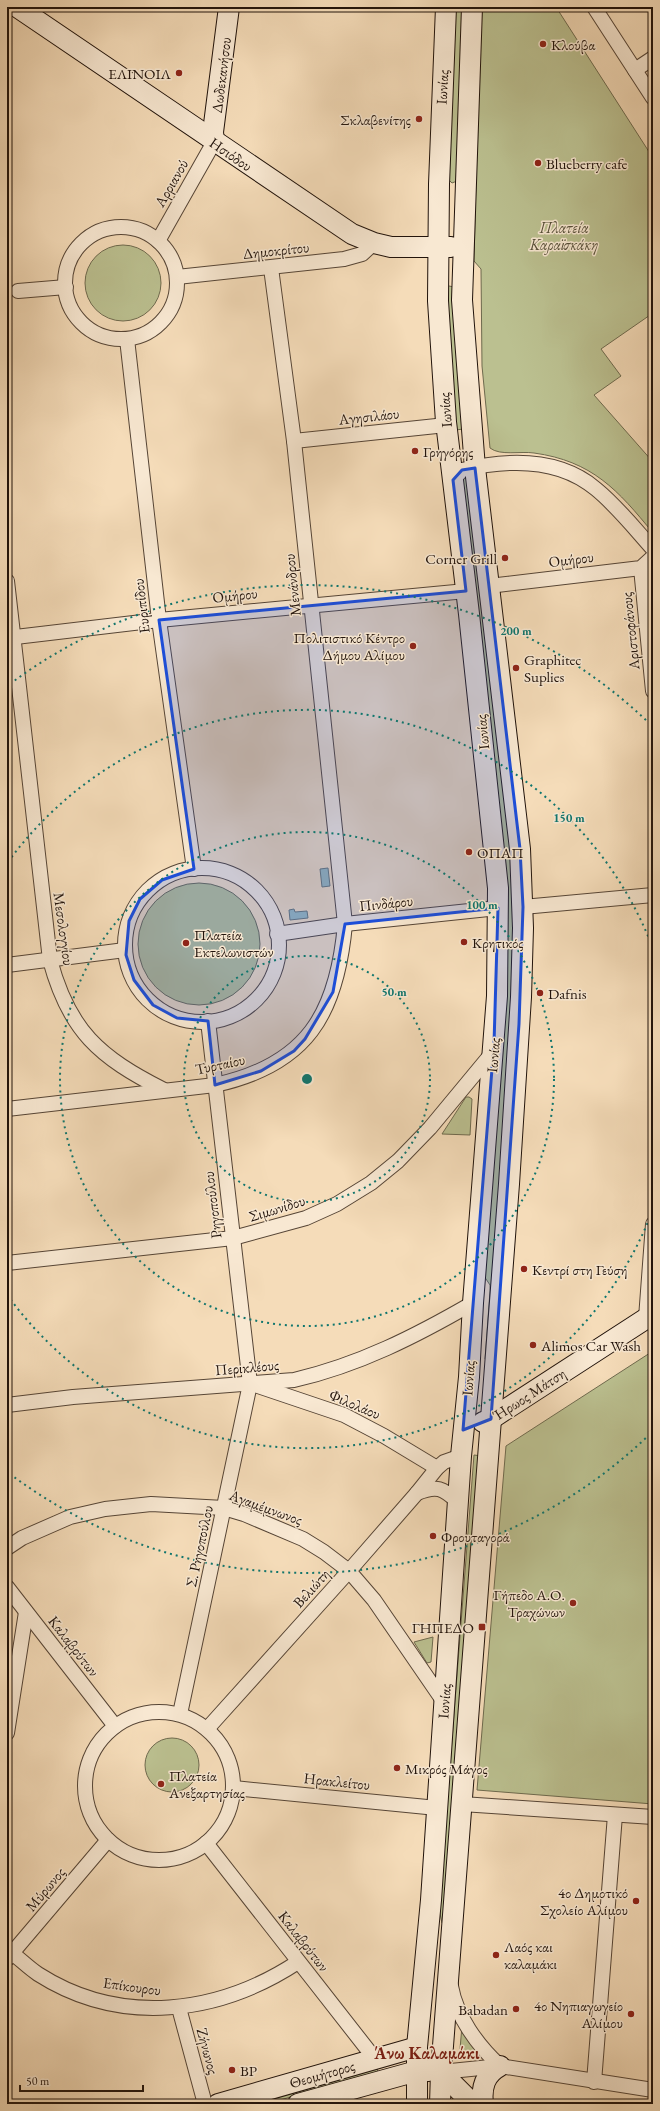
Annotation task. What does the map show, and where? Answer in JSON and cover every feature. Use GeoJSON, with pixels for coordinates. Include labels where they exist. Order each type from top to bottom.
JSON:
{"type":"FeatureCollection","features":[{"type":"Feature","properties":{"kind":"street","name":"Ησιόδου"},"geometry":{"type":"LineString","coordinates":[[17,7],[214,142],[352,234],[374,243],[391,247],[438,248],[464,246]]}},
{"type":"Feature","properties":{"kind":"street","name":"Δωδεκανήσου"},"geometry":{"type":"LineString","coordinates":[[214,142],[213,132],[229,7]]}},
{"type":"Feature","properties":{"kind":"street","name":"Ιωνίας"},"geometry":{"type":"LineString","coordinates":[[417,2104],[417,2047],[431,1900],[461,1456],[469,1377],[473,1304],[497,996],[498,908],[490,804],[446,425],[438,301],[438,248],[446,7]]}},
{"type":"Feature","properties":{"kind":"street","name":"Ιωνίας"},"geometry":{"type":"LineString","coordinates":[[443,2101],[441,2072],[491,1419],[519,1024],[524,906],[520,849],[475,468],[462,300],[472,7]]}},
{"type":"Feature","properties":{"kind":"street"},"geometry":{"type":"LineString","coordinates":[[594,7],[653,98]]}},
{"type":"Feature","properties":{"kind":"street"},"geometry":{"type":"LineString","coordinates":[[635,70],[653,58]]}},
{"type":"Feature","properties":{"kind":"street","name":"Αρριανού"},"geometry":{"type":"LineString","coordinates":[[158,241],[214,142]]}},
{"type":"Feature","properties":{"kind":"street"},"geometry":{"type":"LineString","coordinates":[[112,228],[128,228],[143,232],[158,241],[170,255],[177,277],[175,298],[165,318],[152,330],[140,336],[127,339],[102,335],[85,326],[72,308],[66,287],[66,273],[72,256],[80,245],[94,234],[112,228]]}},
{"type":"Feature","properties":{"kind":"street","name":"Δημοκρίτου"},"geometry":{"type":"LineString","coordinates":[[177,277],[271,268],[356,257],[367,250],[374,243]]}},
{"type":"Feature","properties":{"kind":"street","name":"Μενάνδρου"},"geometry":{"type":"LineString","coordinates":[[271,268],[294,441],[345,924]]}},
{"type":"Feature","properties":{"kind":"street"},"geometry":{"type":"LineString","coordinates":[[18,291],[66,287]]}},
{"type":"Feature","properties":{"kind":"street","name":"Ευριπίδου"},"geometry":{"type":"LineString","coordinates":[[127,339],[159,620],[194,869]]}},
{"type":"Feature","properties":{"kind":"street","name":"Αγησιλάου"},"geometry":{"type":"LineString","coordinates":[[294,441],[446,425]]}},
{"type":"Feature","properties":{"kind":"street"},"geometry":{"type":"LineString","coordinates":[[453,480],[462,470],[499,463],[538,463],[559,468],[584,480],[602,494],[653,549]]}},
{"type":"Feature","properties":{"kind":"street"},"geometry":{"type":"LineString","coordinates":[[641,568],[653,557]]}},
{"type":"Feature","properties":{"kind":"street","name":"Ομήρου"},"geometry":{"type":"LineString","coordinates":[[489,586],[641,568]]}},
{"type":"Feature","properties":{"kind":"street","name":"Αριστοφάνους"},"geometry":{"type":"LineString","coordinates":[[641,568],[653,691]]}},
{"type":"Feature","properties":{"kind":"street","name":"Μεσολογγίου"},"geometry":{"type":"LineString","coordinates":[[7,581],[10,638],[50,960],[56,984],[69,1013],[80,1030],[93,1044],[112,1060],[134,1075],[164,1090]]}},
{"type":"Feature","properties":{"kind":"street","name":"Ομήρου"},"geometry":{"type":"LineString","coordinates":[[10,638],[159,620],[466,591]]}},
{"type":"Feature","properties":{"kind":"street"},"geometry":{"type":"LineString","coordinates":[[194,869],[220,871],[245,882],[267,904],[278,934],[278,954],[275,966],[262,992],[240,1011],[224,1018],[208,1021],[194,1021],[177,1018],[164,1012],[150,1002],[138,988],[132,976],[125,950],[129,921],[140,899],[162,880],[177,872],[194,869]]}},
{"type":"Feature","properties":{"kind":"street"},"geometry":{"type":"LineString","coordinates":[[524,906],[653,895]]}},
{"type":"Feature","properties":{"kind":"street","name":"Πινδάρου"},"geometry":{"type":"LineString","coordinates":[[278,934],[345,924],[498,908]]}},
{"type":"Feature","properties":{"kind":"street","name":"Τυρταίου"},"geometry":{"type":"LineString","coordinates":[[7,1109],[215,1085],[241,1080],[261,1071],[294,1051],[305,1039],[319,1019],[334,992],[344,949],[345,924]]}},
{"type":"Feature","properties":{"kind":"street"},"geometry":{"type":"LineString","coordinates":[[7,965],[125,950]]}},
{"type":"Feature","properties":{"kind":"street","name":"Ρηγοπούλου"},"geometry":{"type":"LineString","coordinates":[[208,1021],[233,1238],[252,1384]]}},
{"type":"Feature","properties":{"kind":"street","name":"Σιμωνίδου"},"geometry":{"type":"LineString","coordinates":[[7,1263],[233,1238],[306,1218],[337,1204],[372,1183],[398,1162],[430,1128],[493,1052]]}},
{"type":"Feature","properties":{"kind":"street"},"geometry":{"type":"LineString","coordinates":[[650,1316],[653,1224]]}},
{"type":"Feature","properties":{"kind":"street","name":"Περικλέους"},"geometry":{"type":"LineString","coordinates":[[7,1405],[73,1397],[294,1380],[323,1374],[355,1363],[416,1335],[473,1304]]}},
{"type":"Feature","properties":{"kind":"street","name":"Ήρωος Μάτση"},"geometry":{"type":"LineString","coordinates":[[463,1430],[491,1419],[650,1316]]}},
{"type":"Feature","properties":{"kind":"street","name":"Φιλολάου"},"geometry":{"type":"LineString","coordinates":[[252,1384],[344,1415],[384,1436],[437,1468]]}},
{"type":"Feature","properties":{"kind":"street","name":"Σ. Ρηγοπούλου"},"geometry":{"type":"LineString","coordinates":[[180,1714],[252,1384]]}},
{"type":"Feature","properties":{"kind":"street"},"geometry":{"type":"LineString","coordinates":[[437,1468],[444,1462],[461,1456]]}},
{"type":"Feature","properties":{"kind":"street","name":"Βελιώτη"},"geometry":{"type":"LineString","coordinates":[[207,1729],[417,1494],[437,1468]]}},
{"type":"Feature","properties":{"kind":"street"},"geometry":{"type":"LineString","coordinates":[[417,1494],[431,1488],[442,1490],[458,1502]]}},
{"type":"Feature","properties":{"kind":"street","name":"Αγαμέμνωνος"},"geometry":{"type":"LineString","coordinates":[[7,1548],[22,1538],[70,1517],[105,1510],[151,1504],[224,1508],[272,1525],[303,1539],[324,1552],[349,1571],[374,1600],[444,1702]]}},
{"type":"Feature","properties":{"kind":"street","name":"Καλαβρύτων"},"geometry":{"type":"LineString","coordinates":[[7,1587],[115,1726]]}},
{"type":"Feature","properties":{"kind":"street"},"geometry":{"type":"LineString","coordinates":[[7,1733],[26,1612]]}},
{"type":"Feature","properties":{"kind":"street"},"geometry":{"type":"LineString","coordinates":[[167,1712],[180,1714],[196,1721],[207,1729],[218,1741],[227,1755],[231,1767],[234,1788],[232,1801],[226,1818],[216,1834],[206,1843],[182,1857],[159,1860],[131,1855],[108,1840],[97,1828],[89,1813],[85,1780],[88,1763],[95,1748],[115,1726],[134,1716],[146,1713],[167,1712]]}},
{"type":"Feature","properties":{"kind":"street","name":"Ηρακλείτου"},"geometry":{"type":"LineString","coordinates":[[234,1788],[437,1808]]}},
{"type":"Feature","properties":{"kind":"street"},"geometry":{"type":"LineString","coordinates":[[462,1804],[653,1817]]}},
{"type":"Feature","properties":{"kind":"street"},"geometry":{"type":"LineString","coordinates":[[594,2082],[615,1815]]}},
{"type":"Feature","properties":{"kind":"street","name":"Μύρωνος"},"geometry":{"type":"LineString","coordinates":[[9,1956],[108,1840]]}},
{"type":"Feature","properties":{"kind":"street","name":"Καλαβρύτων"},"geometry":{"type":"LineString","coordinates":[[206,1843],[375,2060]]}},
{"type":"Feature","properties":{"kind":"street","name":"Επίκουρου"},"geometry":{"type":"LineString","coordinates":[[9,1956],[38,1974],[79,1994],[151,2009],[179,2008],[223,1998],[248,1989],[298,1962]]}},
{"type":"Feature","properties":{"kind":"street"},"geometry":{"type":"LineString","coordinates":[[449,1976],[452,1991],[465,2021],[489,2056],[500,2066]]}},
{"type":"Feature","properties":{"kind":"street","name":"Ζήνωνος"},"geometry":{"type":"LineString","coordinates":[[179,2008],[205,2104]]}},
{"type":"Feature","properties":{"kind":"street"},"geometry":{"type":"LineString","coordinates":[[417,2047],[472,2104]]}},
{"type":"Feature","properties":{"kind":"street","name":"Θεομήτορος"},"geometry":{"type":"LineString","coordinates":[[218,2104],[417,2047]]}},
{"type":"Feature","properties":{"kind":"street"},"geometry":{"type":"LineString","coordinates":[[483,2104],[486,2076],[500,2066]]}},
{"type":"Feature","properties":{"kind":"street"},"geometry":{"type":"LineString","coordinates":[[441,2072],[500,2066],[594,2082],[653,2090]]}},
{"type":"Feature","properties":{"kind":"street"},"geometry":{"type":"LineString","coordinates":[[417,2071],[443,2101]]}},
{"type":"Feature","properties":{"kind":"street","name":"Θεομήτορος"},"geometry":{"type":"LineString","coordinates":[[298,2104],[417,2071],[441,2072]]}},
{"type":"Feature","properties":{"kind":"highlighted area"},"geometry":{"type":"Polygon","coordinates":[[[475,468],[520,849],[523,907],[519,1024],[491,1419],[463,1430],[494,1044],[498,908],[345,924],[333,992],[305,1039],[294,1051],[261,1071],[215,1085],[208,1021],[177,1018],[153,1005],[134,980],[126,955],[129,921],[140,899],[162,880],[194,869],[159,620],[466,591],[453,480],[462,470],[475,468]]]}},
{"type":"Feature","properties":{"kind":"green space"},"geometry":{"type":"Polygon","coordinates":[[[454,7],[467,7],[457,181],[452,183],[448,179],[454,7]]]}},
{"type":"Feature","properties":{"kind":"green space","name":"Πλατεία Καραϊσκάκη"},"geometry":{"type":"Polygon","coordinates":[[[480,7],[556,7],[653,158],[653,313],[601,349],[621,376],[594,395],[653,462],[653,533],[628,503],[588,470],[554,457],[534,453],[505,453],[490,448],[482,366],[481,269],[474,261],[480,7]]]}},
{"type":"Feature","properties":{"kind":"green space"},"geometry":{"type":"Polygon","coordinates":[[[123,245],[138,248],[150,256],[158,268],[161,283],[158,298],[150,310],[138,318],[123,321],[108,318],[96,310],[88,298],[85,283],[88,268],[96,256],[108,248],[123,245]]]}},
{"type":"Feature","properties":{"kind":"green space"},"geometry":{"type":"Polygon","coordinates":[[[449,286],[454,287],[463,429],[456,430],[445,289],[449,286]]]}},
{"type":"Feature","properties":{"kind":"green space"},"geometry":{"type":"Polygon","coordinates":[[[464,478],[468,479],[516,900],[516,966],[488,1359],[485,1359],[490,1285],[484,1276],[504,1002],[461,482],[464,478]]]}},
{"type":"Feature","properties":{"kind":"green space","name":"Πλατεία Εκτελωνιστών"},"geometry":{"type":"Polygon","coordinates":[[[199,883],[211,884],[222,888],[233,893],[242,901],[250,910],[255,921],[259,932],[259,956],[255,967],[250,978],[242,987],[233,995],[222,1000],[211,1004],[199,1005],[187,1004],[176,1000],[165,995],[156,987],[148,978],[143,967],[139,956],[138,944],[139,932],[143,921],[148,910],[156,901],[165,893],[176,888],[187,884],[199,883]]]}},
{"type":"Feature","properties":{"kind":"green space"},"geometry":{"type":"Polygon","coordinates":[[[466,1097],[472,1099],[470,1135],[442,1134],[466,1097]]]}},
{"type":"Feature","properties":{"kind":"green space","name":"Γήπεδο Α.Ο. Τραχώνων"},"geometry":{"type":"Polygon","coordinates":[[[653,1351],[653,1804],[477,1790],[506,1446],[653,1351]]]}},
{"type":"Feature","properties":{"kind":"green space"},"geometry":{"type":"Polygon","coordinates":[[[474,1455],[482,1456],[446,1923],[442,1923],[439,1909],[474,1455]]]}},
{"type":"Feature","properties":{"kind":"green space"},"geometry":{"type":"Polygon","coordinates":[[[433,1637],[431,1662],[427,1663],[414,1642],[433,1637]]]}},
{"type":"Feature","properties":{"kind":"green space"},"geometry":{"type":"Polygon","coordinates":[[[172,1738],[182,1740],[191,1746],[197,1755],[199,1765],[197,1775],[191,1784],[182,1790],[172,1792],[162,1790],[153,1784],[147,1775],[145,1765],[147,1755],[153,1746],[162,1740],[172,1738]]]}},
{"type":"Feature","properties":{"kind":"green space"},"geometry":{"type":"Polygon","coordinates":[[[462,2026],[481,2051],[464,2052],[460,2049],[462,2026]]]}},
{"type":"Feature","properties":{"kind":"green space"},"geometry":{"type":"Polygon","coordinates":[[[377,2068],[378,2072],[266,2104],[253,2104],[377,2068]]]}},
{"type":"Feature","properties":{"kind":"water"},"geometry":{"type":"Polygon","coordinates":[[[328,868],[330,886],[322,887],[320,869],[328,868]]]}},
{"type":"Feature","properties":{"kind":"water"},"geometry":{"type":"Polygon","coordinates":[[[294,909],[295,912],[307,911],[308,918],[290,920],[289,910],[294,909]]]}},
{"type":"Feature","properties":{"kind":"place","name":"Κλούβα"},"geometry":{"type":"Point","coordinates":[543,44]}},
{"type":"Feature","properties":{"kind":"place","name":"ΕΛΙΝΟΙΛ"},"geometry":{"type":"Point","coordinates":[179,73]}},
{"type":"Feature","properties":{"kind":"place","name":"Σκλαβενίτης"},"geometry":{"type":"Point","coordinates":[419,119]}},
{"type":"Feature","properties":{"kind":"place","name":"Blueberry cafe"},"geometry":{"type":"Point","coordinates":[538,163]}},
{"type":"Feature","properties":{"kind":"place","name":"Γρηγόρης"},"geometry":{"type":"Point","coordinates":[415,451]}},
{"type":"Feature","properties":{"kind":"place","name":"Corner Grill"},"geometry":{"type":"Point","coordinates":[505,558]}},
{"type":"Feature","properties":{"kind":"place","name":"Πολιτιστικό Κέντρο Δήμου Αλίμου"},"geometry":{"type":"Point","coordinates":[413,646]}},
{"type":"Feature","properties":{"kind":"place","name":"Graphitec Suplies"},"geometry":{"type":"Point","coordinates":[516,668]}},
{"type":"Feature","properties":{"kind":"place","name":"ΟΠΑΠ"},"geometry":{"type":"Point","coordinates":[469,852]}},
{"type":"Feature","properties":{"kind":"place","name":"Κρητικός"},"geometry":{"type":"Point","coordinates":[464,942]}},
{"type":"Feature","properties":{"kind":"place","name":"Πλατεία Εκτελωνιστών"},"geometry":{"type":"Point","coordinates":[186,943]}},
{"type":"Feature","properties":{"kind":"place","name":"Dafnis"},"geometry":{"type":"Point","coordinates":[540,993]}},
{"type":"Feature","properties":{"kind":"place","name":"Κεντρί στη Γεύση"},"geometry":{"type":"Point","coordinates":[524,1269]}},
{"type":"Feature","properties":{"kind":"place","name":"Alimos Car Wash"},"geometry":{"type":"Point","coordinates":[533,1345]}},
{"type":"Feature","properties":{"kind":"place","name":"Φρουταγορά"},"geometry":{"type":"Point","coordinates":[433,1536]}},
{"type":"Feature","properties":{"kind":"place","name":"Γήπεδο Α.Ο. Τραχώνων"},"geometry":{"type":"Point","coordinates":[573,1603]}},
{"type":"Feature","properties":{"kind":"place","name":"ΓΗΠΕΔΟ"},"geometry":{"type":"Point","coordinates":[482,1627]}},
{"type":"Feature","properties":{"kind":"place","name":"Μικρός Μάγος"},"geometry":{"type":"Point","coordinates":[397,1768]}},
{"type":"Feature","properties":{"kind":"place","name":"Πλατεία Ανεξαρτησίας"},"geometry":{"type":"Point","coordinates":[161,1784]}},
{"type":"Feature","properties":{"kind":"place","name":"4ο Δημοτικό Σχολείο Αλίμου"},"geometry":{"type":"Point","coordinates":[636,1901]}},
{"type":"Feature","properties":{"kind":"place","name":"Λαός και καλαμάκι"},"geometry":{"type":"Point","coordinates":[496,1955]}},
{"type":"Feature","properties":{"kind":"place","name":"Babadan"},"geometry":{"type":"Point","coordinates":[516,2009]}},
{"type":"Feature","properties":{"kind":"place","name":"4ο Νηπιαγωγείο Αλίμου"},"geometry":{"type":"Point","coordinates":[631,2014]}},
{"type":"Feature","properties":{"kind":"place","name":"BP"},"geometry":{"type":"Point","coordinates":[232,2070]}},
{"type":"Feature","properties":{"kind":"district","name":"Άνω Καλαμάκι"},"geometry":{"type":"Point","coordinates":[427,2053]}}]}
